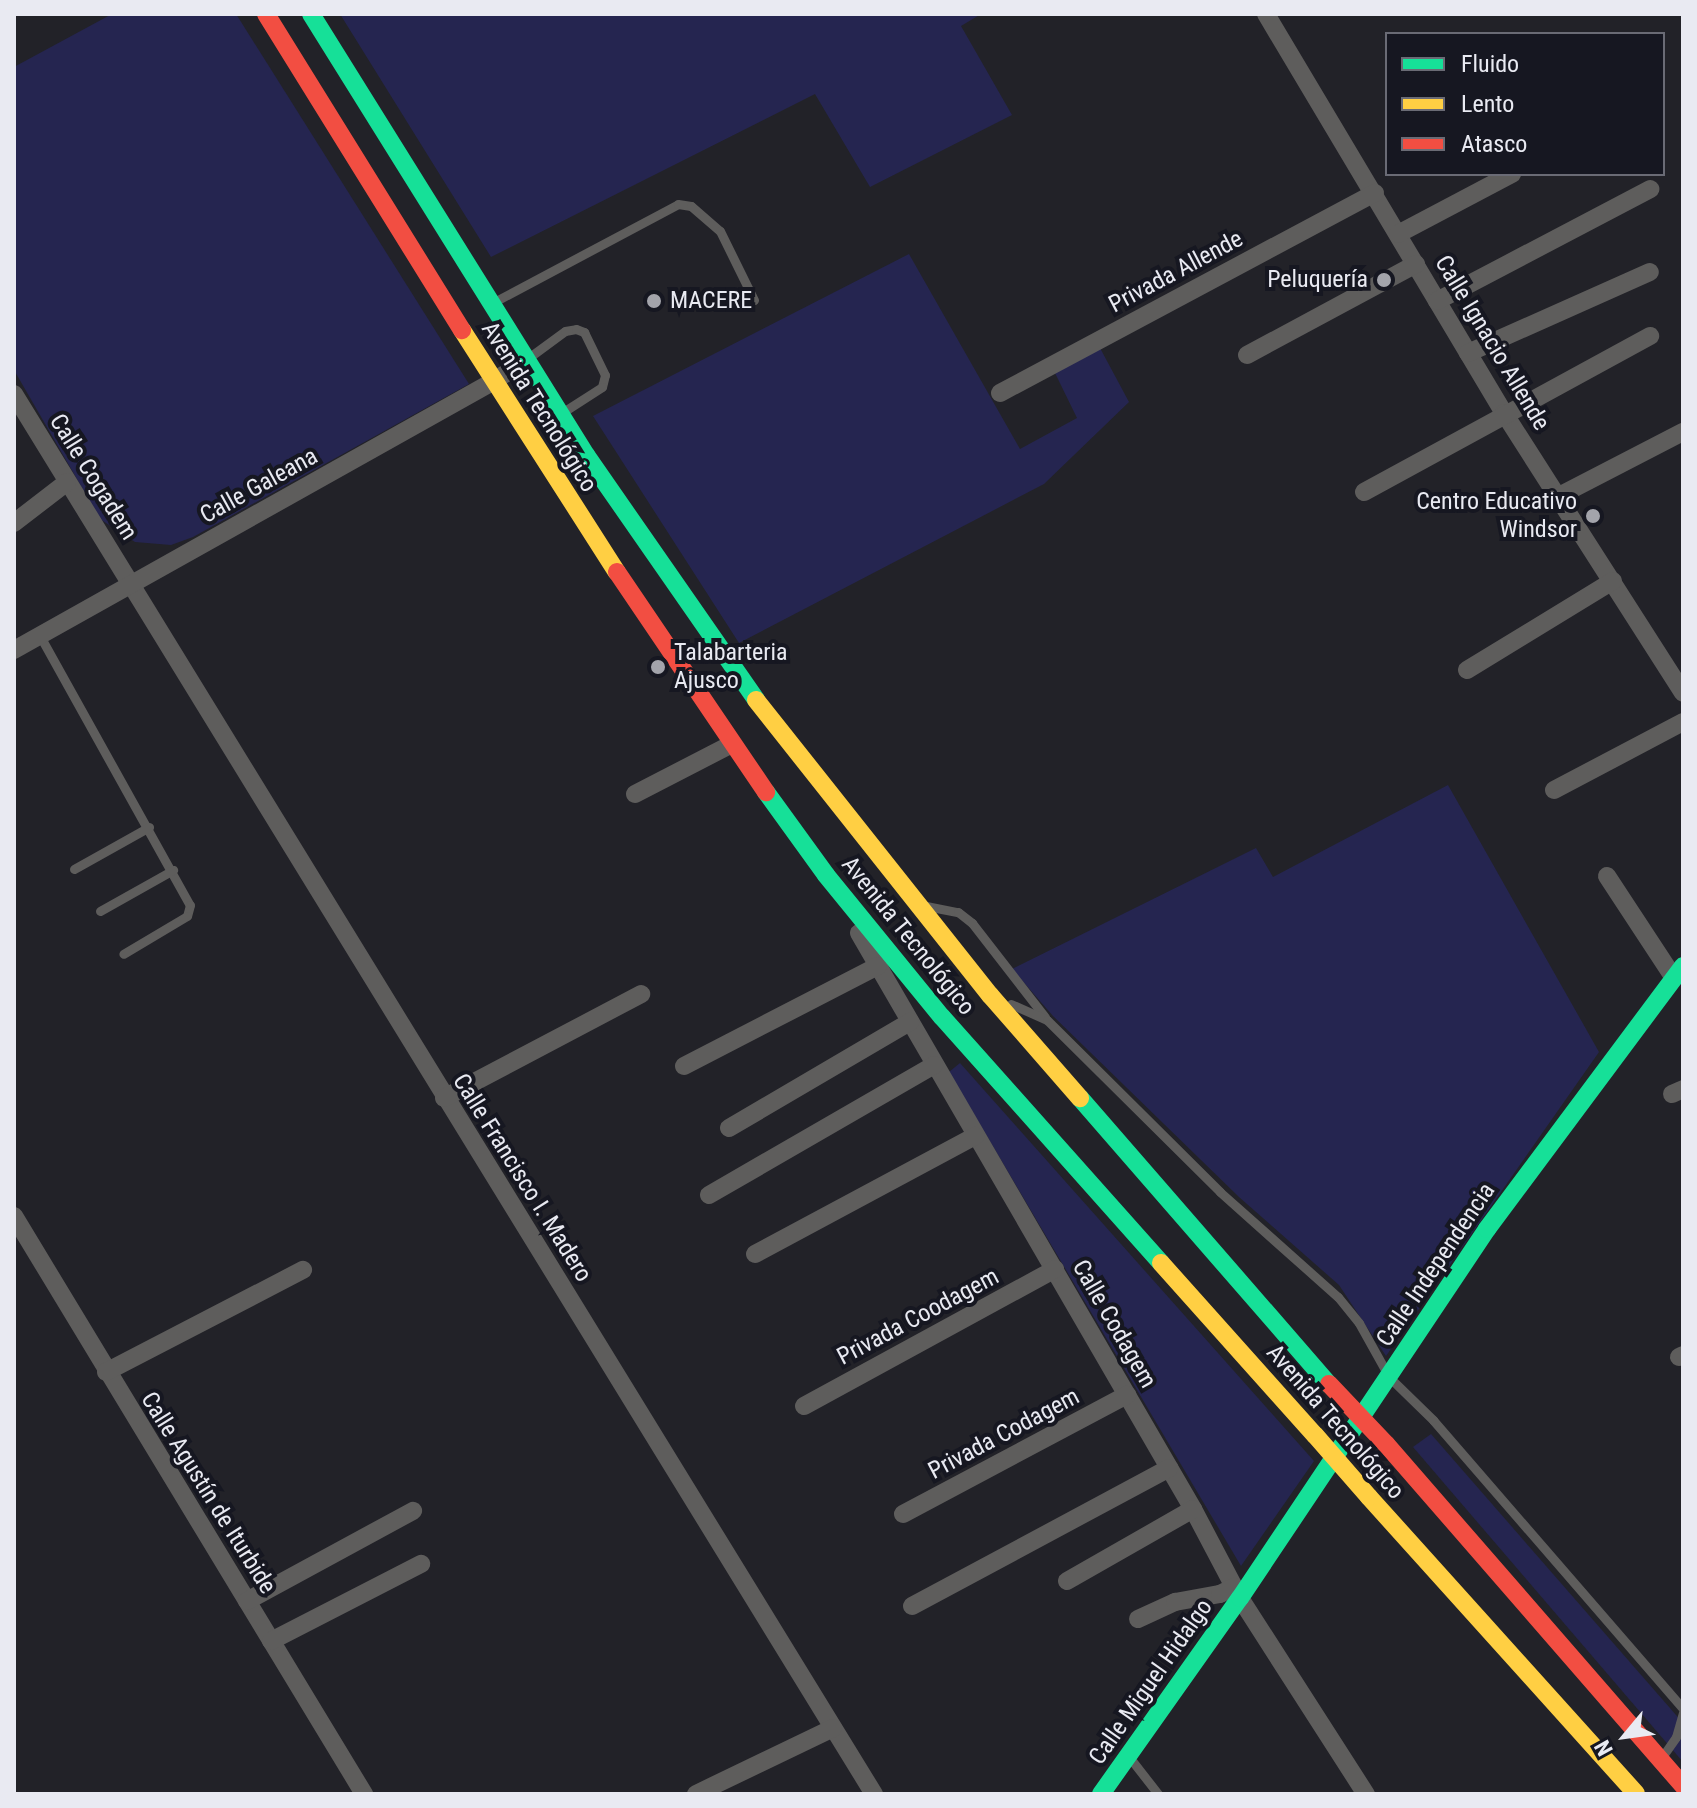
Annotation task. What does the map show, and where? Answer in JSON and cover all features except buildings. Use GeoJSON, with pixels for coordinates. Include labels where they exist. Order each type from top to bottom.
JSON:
{"type":"FeatureCollection","features":[{"type":"Feature","properties":{"kind":"main road","name":"Avenida Tecnológico"},"geometry":{"type":"LineString","coordinates":[[266,14],[542,460],[732,744],[826,875],[942,1017],[1636,1794]]}},
{"type":"Feature","properties":{"kind":"main road","name":"Avenida Tecnológico"},"geometry":{"type":"LineString","coordinates":[[311,14],[560,413],[751,694],[990,995],[1683,1786]]}},
{"type":"Feature","properties":{"kind":"main road","name":"Calle Independencia"},"geometry":{"type":"LineString","coordinates":[[1237,1592],[1389,1377],[1487,1229],[1678,972]]}},
{"type":"Feature","properties":{"kind":"main road","name":"Calle Miguel Hidalgo"},"geometry":{"type":"LineString","coordinates":[[1101,1794],[1237,1592]]}},
{"type":"Feature","properties":{"kind":"street","name":"Calle Ignacio Allende"},"geometry":{"type":"LineString","coordinates":[[1266,14],[1504,413],[1683,693]]}},
{"type":"Feature","properties":{"kind":"street"},"geometry":{"type":"LineString","coordinates":[[1398,234],[1508,176]]}},
{"type":"Feature","properties":{"kind":"street"},"geometry":{"type":"LineString","coordinates":[[1437,301],[1650,189]]}},
{"type":"Feature","properties":{"kind":"street","name":"Privada Allende"},"geometry":{"type":"LineString","coordinates":[[1000,393],[1375,193]]}},
{"type":"Feature","properties":{"kind":"street"},"geometry":{"type":"LineString","coordinates":[[1247,355],[1416,264]]}},
{"type":"Feature","properties":{"kind":"street"},"geometry":{"type":"LineString","coordinates":[[1468,353],[1650,272]]}},
{"type":"Feature","properties":{"kind":"street"},"geometry":{"type":"LineString","coordinates":[[1364,492],[1650,336]]}},
{"type":"Feature","properties":{"kind":"street","name":"Calle Galeana"},"geometry":{"type":"LineString","coordinates":[[14,650],[494,381],[526,360]]}},
{"type":"Feature","properties":{"kind":"street","name":"Calle Cogadem"},"geometry":{"type":"LineString","coordinates":[[14,394],[134,584]]}},
{"type":"Feature","properties":{"kind":"street"},"geometry":{"type":"LineString","coordinates":[[1557,497],[1683,432]]}},
{"type":"Feature","properties":{"kind":"street"},"geometry":{"type":"LineString","coordinates":[[14,523],[67,482]]}},
{"type":"Feature","properties":{"kind":"street"},"geometry":{"type":"LineString","coordinates":[[1467,670],[1613,581]]}},
{"type":"Feature","properties":{"kind":"street","name":"Calle Francisco I. Madero"},"geometry":{"type":"LineString","coordinates":[[134,584],[444,1098],[874,1794]]}},
{"type":"Feature","properties":{"kind":"street"},"geometry":{"type":"LineString","coordinates":[[1554,790],[1683,722]]}},
{"type":"Feature","properties":{"kind":"street"},"geometry":{"type":"LineString","coordinates":[[635,794],[732,744]]}},
{"type":"Feature","properties":{"kind":"street","name":"Calle Codagem"},"geometry":{"type":"LineString","coordinates":[[826,875],[1193,1509],[1237,1592],[1366,1794]]}},
{"type":"Feature","properties":{"kind":"street"},"geometry":{"type":"LineString","coordinates":[[1607,876],[1678,972]]}},
{"type":"Feature","properties":{"kind":"street"},"geometry":{"type":"LineString","coordinates":[[684,1066],[878,966]]}},
{"type":"Feature","properties":{"kind":"street"},"geometry":{"type":"LineString","coordinates":[[444,1098],[641,994]]}},
{"type":"Feature","properties":{"kind":"street"},"geometry":{"type":"LineString","coordinates":[[729,1128],[910,1022]]}},
{"type":"Feature","properties":{"kind":"street"},"geometry":{"type":"LineString","coordinates":[[709,1195],[934,1065]]}},
{"type":"Feature","properties":{"kind":"street"},"geometry":{"type":"LineString","coordinates":[[755,1254],[975,1136]]}},
{"type":"Feature","properties":{"kind":"street","name":"Calle Agustín de Iturbide"},"geometry":{"type":"LineString","coordinates":[[14,1216],[364,1794]]}},
{"type":"Feature","properties":{"kind":"street","name":"Privada Coodagem"},"geometry":{"type":"LineString","coordinates":[[804,1406],[1055,1269]]}},
{"type":"Feature","properties":{"kind":"street"},"geometry":{"type":"LineString","coordinates":[[106,1372],[303,1270]]}},
{"type":"Feature","properties":{"kind":"street","name":"Privada Codagem"},"geometry":{"type":"LineString","coordinates":[[903,1514],[1127,1395]]}},
{"type":"Feature","properties":{"kind":"street"},"geometry":{"type":"LineString","coordinates":[[912,1606],[1169,1468]]}},
{"type":"Feature","properties":{"kind":"street"},"geometry":{"type":"LineString","coordinates":[[1067,1581],[1193,1509]]}},
{"type":"Feature","properties":{"kind":"street"},"geometry":{"type":"LineString","coordinates":[[247,1601],[413,1511]]}},
{"type":"Feature","properties":{"kind":"street"},"geometry":{"type":"LineString","coordinates":[[271,1641],[421,1564]]}},
{"type":"Feature","properties":{"kind":"street"},"geometry":{"type":"LineString","coordinates":[[1138,1619],[1175,1602],[1237,1592]]}},
{"type":"Feature","properties":{"kind":"street"},"geometry":{"type":"LineString","coordinates":[[696,1794],[833,1728]]}},
{"type":"Feature","properties":{"kind":"lane"},"geometry":{"type":"LineString","coordinates":[[491,304],[678,204],[699,211],[720,231],[754,300]]}},
{"type":"Feature","properties":{"kind":"lane"},"geometry":{"type":"LineString","coordinates":[[526,360],[565,331],[576,329],[584,332],[605,375],[602,387],[560,413]]}},
{"type":"Feature","properties":{"kind":"lane"},"geometry":{"type":"LineString","coordinates":[[40,636],[187,895],[190,911],[123,954]]}},
{"type":"Feature","properties":{"kind":"lane"},"geometry":{"type":"LineString","coordinates":[[74,869],[149,827]]}},
{"type":"Feature","properties":{"kind":"lane"},"geometry":{"type":"LineString","coordinates":[[100,911],[173,870]]}},
{"type":"Feature","properties":{"kind":"lane"},"geometry":{"type":"LineString","coordinates":[[918,906],[948,909],[965,917],[1047,1020],[1220,1192],[1330,1289],[1359,1323],[1389,1377],[1433,1420],[1683,1711],[1676,1737],[1660,1760]]}},
{"type":"Feature","properties":{"kind":"lane"},"geometry":{"type":"LineString","coordinates":[[990,995],[1047,1020]]}},
{"type":"Feature","properties":{"kind":"lane"},"geometry":{"type":"LineString","coordinates":[[1128,1755],[1158,1794]]}},
{"type":"Feature","properties":{"kind":"shaded area"},"geometry":{"type":"Polygon","coordinates":[[[112,14],[236,14],[469,384],[193,537],[171,545],[135,542],[100,519],[14,370],[14,67],[112,14]]]}},
{"type":"Feature","properties":{"kind":"shaded area"},"geometry":{"type":"Polygon","coordinates":[[[340,14],[981,14],[961,26],[1012,115],[870,187],[815,94],[491,257],[340,14]]]}},
{"type":"Feature","properties":{"kind":"shaded area"},"geometry":{"type":"Polygon","coordinates":[[[909,254],[1020,449],[1077,418],[1055,373],[1100,348],[1129,402],[1044,484],[739,643],[593,416],[909,254]]]}},
{"type":"Feature","properties":{"kind":"shaded area"},"geometry":{"type":"Polygon","coordinates":[[[1448,785],[1599,1052],[1386,1356],[1339,1285],[1239,1197],[1053,1016],[1012,969],[1256,848],[1273,877],[1448,785]]]}},
{"type":"Feature","properties":{"kind":"shaded area"},"geometry":{"type":"Polygon","coordinates":[[[960,1063],[1314,1461],[1241,1566],[949,1072],[960,1063]]]}},
{"type":"Feature","properties":{"kind":"shaded area"},"geometry":{"type":"Polygon","coordinates":[[[1431,1434],[1683,1723],[1683,1762],[1413,1447],[1431,1434]]]}},
{"type":"Feature","properties":{"kind":"traffic: fast"},"geometry":{"type":"LineString","coordinates":[[311,14],[586,455],[756,700]]}},
{"type":"Feature","properties":{"kind":"traffic: fast"},"geometry":{"type":"LineString","coordinates":[[766,792],[826,875],[942,1017],[1161,1263]]}},
{"type":"Feature","properties":{"kind":"traffic: fast"},"geometry":{"type":"LineString","coordinates":[[1101,1794],[1240,1598],[1487,1229],[1683,966]]}},
{"type":"Feature","properties":{"kind":"traffic: fast"},"geometry":{"type":"LineString","coordinates":[[1080,1098],[1329,1384]]}},
{"type":"Feature","properties":{"kind":"traffic: slow"},"geometry":{"type":"LineString","coordinates":[[462,330],[617,572]]}},
{"type":"Feature","properties":{"kind":"traffic: slow"},"geometry":{"type":"LineString","coordinates":[[756,700],[990,995],[1080,1098]]}},
{"type":"Feature","properties":{"kind":"traffic: slow"},"geometry":{"type":"LineString","coordinates":[[1161,1263],[1315,1435]]}},
{"type":"Feature","properties":{"kind":"traffic: slow"},"geometry":{"type":"LineString","coordinates":[[1315,1435],[1369,1497]]}},
{"type":"Feature","properties":{"kind":"traffic: slow"},"geometry":{"type":"LineString","coordinates":[[1369,1497],[1636,1794]]}},
{"type":"Feature","properties":{"kind":"traffic: jam"},"geometry":{"type":"LineString","coordinates":[[266,14],[462,330]]}},
{"type":"Feature","properties":{"kind":"traffic: jam"},"geometry":{"type":"LineString","coordinates":[[617,572],[766,792]]}},
{"type":"Feature","properties":{"kind":"traffic: jam"},"geometry":{"type":"LineString","coordinates":[[1329,1384],[1386,1444]]}},
{"type":"Feature","properties":{"kind":"traffic: jam"},"geometry":{"type":"LineString","coordinates":[[1386,1444],[1683,1786]]}},
{"type":"Feature","properties":{"kind":"place","name":"Peluquería"},"geometry":{"type":"Point","coordinates":[1384,280]}},
{"type":"Feature","properties":{"kind":"place","name":"MACERE"},"geometry":{"type":"Point","coordinates":[654,301]}},
{"type":"Feature","properties":{"kind":"place","name":"Centro Educativo Windsor"},"geometry":{"type":"Point","coordinates":[1593,516]}},
{"type":"Feature","properties":{"kind":"place","name":"Talabarteria Ajusco"},"geometry":{"type":"Point","coordinates":[658,667]}}]}
